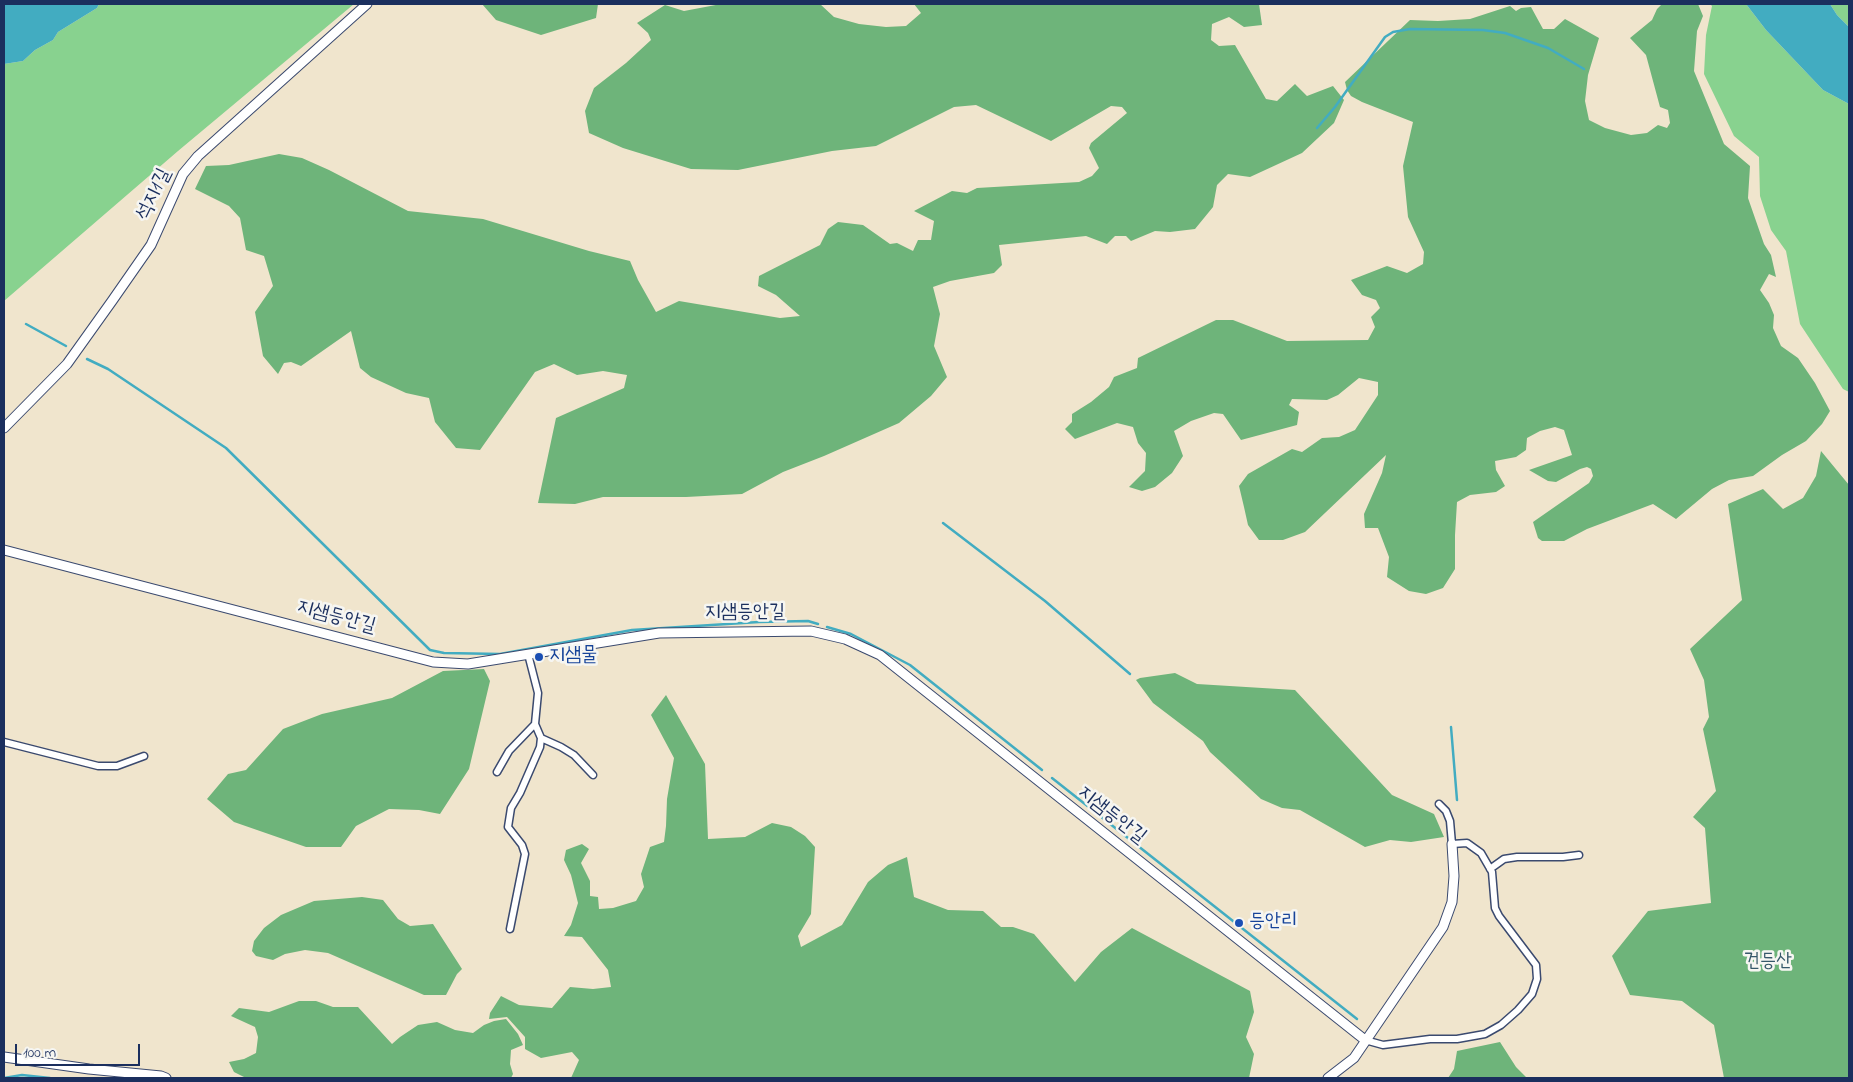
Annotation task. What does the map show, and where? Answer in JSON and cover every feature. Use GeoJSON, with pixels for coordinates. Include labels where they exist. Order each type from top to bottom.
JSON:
{"type":"FeatureCollection","features":[{"type":"Feature","properties":{"kind":"street","name":"석지1길"},"geometry":{"type":"LineString","coordinates":[[4,428],[67,364],[112,301],[151,245],[183,174],[198,156],[367,4]]}},
{"type":"Feature","properties":{"kind":"street","name":"지샘등안길"},"geometry":{"type":"LineString","coordinates":[[4,550],[433,662],[468,664],[659,633],[811,631],[845,639],[880,655],[1365,1040],[1383,1045],[1430,1039],[1457,1039],[1485,1034],[1501,1026],[1532,994],[1536,979],[1536,965],[1495,908],[1492,872],[1481,853],[1467,842],[1452,844]]}},
{"type":"Feature","properties":{"kind":"street"},"geometry":{"type":"LineString","coordinates":[[510,929],[525,854],[522,845],[508,827],[511,808],[520,793],[540,748],[541,738],[535,724],[538,693],[528,654]]}},
{"type":"Feature","properties":{"kind":"street"},"geometry":{"type":"LineString","coordinates":[[497,772],[510,750],[535,724]]}},
{"type":"Feature","properties":{"kind":"street"},"geometry":{"type":"LineString","coordinates":[[541,738],[561,746],[574,755],[593,775]]}},
{"type":"Feature","properties":{"kind":"street"},"geometry":{"type":"LineString","coordinates":[[4,742],[98,766],[117,766],[144,756]]}},
{"type":"Feature","properties":{"kind":"street"},"geometry":{"type":"LineString","coordinates":[[1328,1078],[1354,1058],[1443,927],[1452,902],[1454,876],[1450,821],[1446,812],[1438,804]]}},
{"type":"Feature","properties":{"kind":"street"},"geometry":{"type":"LineString","coordinates":[[1490,869],[1504,859],[1517,857],[1563,857],[1579,854]]}},
{"type":"Feature","properties":{"kind":"street"},"geometry":{"type":"LineString","coordinates":[[4,1056],[166,1078]]}},
{"type":"Feature","properties":{"kind":"green space"},"geometry":{"type":"Polygon","coordinates":[[[99,4],[354,4],[178,151],[4,301],[4,64],[23,61],[35,50],[53,40],[58,32],[97,8],[99,4]]]}},
{"type":"Feature","properties":{"kind":"green space"},"geometry":{"type":"Polygon","coordinates":[[[482,4],[598,4],[596,18],[541,35],[496,20],[482,4]]]}},
{"type":"Feature","properties":{"kind":"green space"},"geometry":{"type":"Polygon","coordinates":[[[721,4],[820,4],[834,17],[859,24],[886,27],[906,26],[921,13],[914,4],[1259,4],[1262,25],[1244,27],[1229,17],[1212,24],[1211,40],[1219,46],[1235,45],[1266,99],[1277,101],[1295,84],[1307,96],[1333,86],[1344,100],[1334,123],[1302,153],[1250,177],[1228,174],[1217,185],[1213,207],[1195,229],[1170,232],[1155,231],[1131,241],[1126,236],[1115,236],[1107,244],[1086,236],[999,245],[1002,265],[994,273],[950,281],[933,287],[940,314],[934,346],[947,377],[931,396],[899,423],[783,472],[742,494],[686,497],[603,497],[575,504],[538,503],[556,418],[624,388],[627,375],[603,371],[577,375],[554,364],[535,372],[480,450],[456,448],[435,422],[429,398],[406,393],[371,377],[360,368],[351,331],[301,366],[291,362],[284,363],[278,374],[263,356],[255,312],[273,286],[264,256],[246,250],[240,218],[229,206],[195,189],[206,166],[229,165],[279,154],[302,158],[408,211],[483,219],[589,251],[630,261],[638,280],[656,312],[679,301],[780,318],[800,316],[776,295],[758,286],[759,276],[820,245],[828,229],[838,222],[863,225],[890,244],[897,243],[913,251],[918,240],[931,240],[934,221],[914,211],[952,191],[967,193],[977,188],[1079,182],[1092,176],[1099,168],[1089,148],[1091,143],[1127,113],[1122,107],[1111,106],[1051,141],[976,105],[954,107],[876,146],[832,151],[738,170],[691,169],[623,148],[589,133],[585,111],[594,88],[651,40],[648,33],[637,23],[665,5],[684,11],[721,4]]]}},
{"type":"Feature","properties":{"kind":"green space"},"geometry":{"type":"Polygon","coordinates":[[[1662,4],[1698,4],[1703,16],[1697,31],[1694,71],[1724,144],[1750,166],[1748,198],[1764,244],[1771,255],[1776,277],[1769,274],[1760,290],[1769,303],[1774,315],[1773,328],[1781,346],[1798,358],[1815,383],[1830,411],[1822,424],[1806,441],[1782,455],[1753,476],[1729,480],[1712,489],[1676,519],[1653,504],[1587,529],[1564,541],[1542,541],[1538,538],[1533,522],[1589,483],[1593,476],[1591,469],[1587,467],[1556,482],[1548,481],[1529,470],[1572,455],[1564,430],[1555,427],[1540,431],[1527,438],[1526,450],[1516,457],[1495,461],[1496,470],[1505,486],[1496,492],[1470,495],[1457,502],[1455,569],[1443,588],[1426,594],[1409,591],[1387,577],[1389,557],[1378,528],[1365,528],[1364,514],[1382,473],[1386,455],[1305,532],[1283,540],[1259,540],[1248,525],[1239,486],[1248,474],[1292,449],[1302,452],[1322,438],[1339,437],[1355,430],[1378,395],[1378,382],[1359,378],[1338,395],[1327,400],[1292,399],[1289,405],[1299,412],[1297,425],[1241,440],[1223,414],[1214,413],[1191,421],[1174,431],[1183,456],[1172,473],[1155,487],[1142,491],[1129,487],[1145,471],[1146,453],[1138,443],[1133,427],[1117,423],[1075,439],[1065,429],[1072,422],[1072,414],[1091,402],[1109,387],[1114,377],[1137,368],[1138,358],[1216,320],[1233,320],[1287,341],[1368,340],[1375,327],[1371,317],[1380,308],[1376,300],[1362,295],[1351,280],[1387,266],[1407,273],[1423,264],[1424,252],[1408,217],[1403,166],[1413,122],[1351,96],[1345,82],[1410,20],[1470,19],[1510,6],[1516,11],[1521,8],[1531,7],[1543,29],[1554,29],[1565,19],[1599,38],[1588,75],[1585,101],[1589,120],[1605,128],[1631,135],[1647,133],[1658,125],[1667,128],[1670,123],[1668,110],[1660,107],[1646,55],[1630,38],[1652,20],[1657,9],[1662,4]]]}},
{"type":"Feature","properties":{"kind":"green space"},"geometry":{"type":"Polygon","coordinates":[[[1710,4],[1746,4],[1766,30],[1823,90],[1849,104],[1849,392],[1843,389],[1800,324],[1786,251],[1771,230],[1760,196],[1759,157],[1734,136],[1704,74],[1706,35],[1712,6],[1710,4]]]}},
{"type":"Feature","properties":{"kind":"green space"},"geometry":{"type":"Polygon","coordinates":[[[1830,4],[1849,4],[1849,27],[1837,15],[1830,4]]]}},
{"type":"Feature","properties":{"kind":"green space","name":"건등산"},"geometry":{"type":"Polygon","coordinates":[[[1821,451],[1849,485],[1849,1078],[1724,1078],[1714,1025],[1682,1001],[1630,995],[1612,956],[1648,911],[1711,903],[1705,828],[1693,817],[1716,791],[1703,729],[1709,717],[1704,680],[1690,649],[1742,600],[1728,504],[1763,489],[1783,509],[1803,498],[1816,476],[1821,451]]]}},
{"type":"Feature","properties":{"kind":"green space"},"geometry":{"type":"Polygon","coordinates":[[[484,669],[490,681],[469,769],[440,814],[419,810],[389,809],[356,826],[341,847],[306,847],[234,822],[207,799],[228,774],[246,770],[283,729],[322,714],[392,698],[443,671],[484,669]]]}},
{"type":"Feature","properties":{"kind":"green space"},"geometry":{"type":"Polygon","coordinates":[[[1175,673],[1197,684],[1295,690],[1392,795],[1434,814],[1444,837],[1411,842],[1390,840],[1365,847],[1300,810],[1282,808],[1261,799],[1210,752],[1203,741],[1153,703],[1136,680],[1175,673]]]}},
{"type":"Feature","properties":{"kind":"green space"},"geometry":{"type":"Polygon","coordinates":[[[666,695],[705,764],[708,839],[745,837],[772,823],[791,827],[805,836],[815,847],[811,914],[798,936],[801,947],[842,925],[868,882],[888,865],[907,857],[914,897],[948,910],[983,911],[1001,927],[1013,927],[1034,934],[1075,982],[1101,952],[1132,928],[1250,991],[1254,1012],[1246,1037],[1254,1054],[1249,1078],[571,1078],[579,1060],[572,1052],[541,1058],[525,1049],[525,1037],[507,1017],[489,1019],[490,1013],[501,996],[519,1005],[552,1008],[570,987],[593,989],[611,987],[608,970],[582,937],[564,936],[571,925],[578,903],[571,875],[564,860],[566,850],[582,844],[589,849],[581,863],[590,881],[590,896],[598,897],[599,909],[613,908],[636,901],[644,887],[641,874],[650,847],[664,842],[667,799],[674,758],[651,715],[666,695]]]}},
{"type":"Feature","properties":{"kind":"green space"},"geometry":{"type":"Polygon","coordinates":[[[362,897],[383,900],[398,919],[410,926],[433,924],[462,969],[457,974],[446,995],[424,995],[328,953],[305,950],[285,954],[273,960],[256,956],[252,951],[254,941],[264,928],[281,915],[314,901],[362,897]]]}},
{"type":"Feature","properties":{"kind":"green space"},"geometry":{"type":"Polygon","coordinates":[[[299,1001],[316,1001],[333,1007],[358,1007],[392,1044],[418,1025],[437,1022],[455,1030],[473,1033],[484,1025],[506,1019],[518,1034],[523,1045],[511,1050],[510,1064],[513,1074],[511,1078],[246,1078],[234,1072],[229,1062],[244,1059],[256,1053],[258,1037],[255,1027],[231,1016],[239,1008],[269,1012],[299,1001]]]}},
{"type":"Feature","properties":{"kind":"green space"},"geometry":{"type":"Polygon","coordinates":[[[1500,1042],[1516,1067],[1527,1078],[1448,1078],[1454,1069],[1457,1051],[1500,1042]]]}},
{"type":"Feature","properties":{"kind":"water"},"geometry":{"type":"Polygon","coordinates":[[[4,4],[99,4],[97,8],[58,32],[53,40],[35,50],[23,61],[4,64],[4,4]]]}},
{"type":"Feature","properties":{"kind":"water"},"geometry":{"type":"Polygon","coordinates":[[[1746,4],[1830,4],[1837,15],[1849,27],[1849,104],[1823,90],[1766,30],[1746,4]]]}},
{"type":"Feature","properties":{"kind":"waterway"},"geometry":{"type":"LineString","coordinates":[[1317,128],[1335,107],[1385,37],[1393,32],[1410,29],[1483,30],[1505,33],[1548,48],[1584,69]]}},
{"type":"Feature","properties":{"kind":"waterway"},"geometry":{"type":"LineString","coordinates":[[26,324],[66,346]]}},
{"type":"Feature","properties":{"kind":"waterway"},"geometry":{"type":"LineString","coordinates":[[87,359],[108,369],[226,448],[430,650],[444,653],[500,654],[632,630],[759,622],[808,621],[818,624]]}},
{"type":"Feature","properties":{"kind":"waterway"},"geometry":{"type":"LineString","coordinates":[[943,523],[1045,601],[1130,674]]}},
{"type":"Feature","properties":{"kind":"waterway"},"geometry":{"type":"LineString","coordinates":[[827,627],[851,634],[910,665],[1042,770]]}},
{"type":"Feature","properties":{"kind":"waterway"},"geometry":{"type":"LineString","coordinates":[[1451,727],[1457,800]]}},
{"type":"Feature","properties":{"kind":"waterway"},"geometry":{"type":"LineString","coordinates":[[1052,778],[1357,1019]]}},
{"type":"Feature","properties":{"kind":"waterway"},"geometry":{"type":"LineString","coordinates":[[4,1078],[22,1075],[50,1078]]}},
{"type":"Feature","properties":{"kind":"place","name":"지샘물"},"geometry":{"type":"Point","coordinates":[539,657]}},
{"type":"Feature","properties":{"kind":"place","name":"등안리"},"geometry":{"type":"Point","coordinates":[1239,923]}}]}
